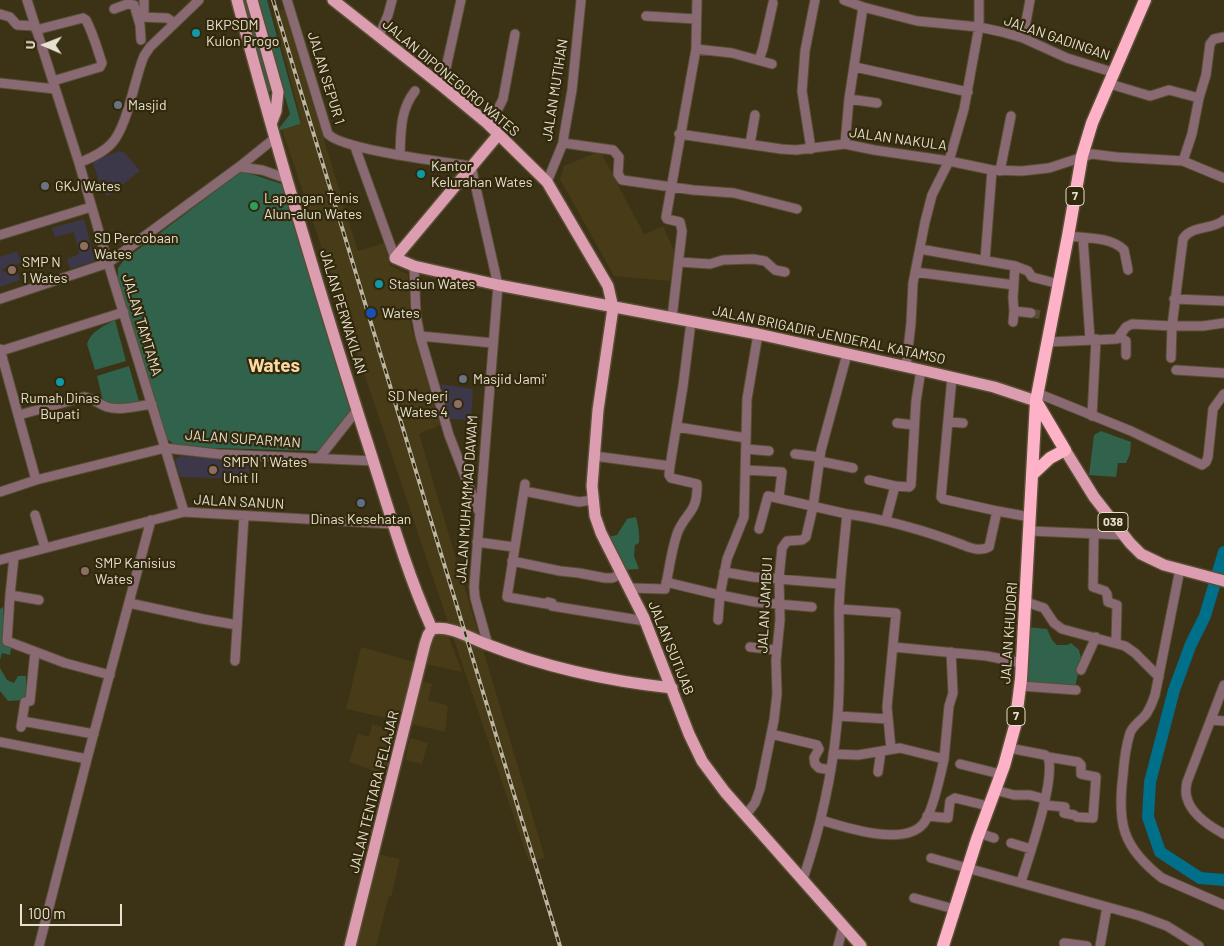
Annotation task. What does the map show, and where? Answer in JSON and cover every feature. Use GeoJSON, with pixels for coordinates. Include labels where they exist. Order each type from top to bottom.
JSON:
{"type":"FeatureCollection","features":[{"type":"Feature","properties":{"kind":"highway","name":"7"},"geometry":{"type":"LineString","coordinates":[[1037,397],[1048,342],[1047,316],[1059,284],[1082,156],[1092,123],[1145,0]]}},
{"type":"Feature","properties":{"kind":"highway"},"geometry":{"type":"LineString","coordinates":[[1033,474],[1050,458],[1065,450],[1037,397]]}},
{"type":"Feature","properties":{"kind":"highway","name":"JALAN KHUDORI"},"geometry":{"type":"LineString","coordinates":[[943,946],[1015,726],[1021,686],[1037,397]]}},
{"type":"Feature","properties":{"kind":"main road","name":"JALAN PERWAKILAN"},"geometry":{"type":"LineString","coordinates":[[237,0],[285,178],[392,524],[432,629]]}},
{"type":"Feature","properties":{"kind":"main road"},"geometry":{"type":"LineString","coordinates":[[252,0],[278,92],[276,111],[271,124]]}},
{"type":"Feature","properties":{"kind":"main road","name":"JALAN DIPONEGORO WATES"},"geometry":{"type":"LineString","coordinates":[[333,0],[487,123],[546,182],[608,286],[612,308]]}},
{"type":"Feature","properties":{"kind":"main road"},"geometry":{"type":"LineString","coordinates":[[395,258],[498,135]]}},
{"type":"Feature","properties":{"kind":"main road","name":"JALAN BRIGADIR JENDERAL KATAMSO"},"geometry":{"type":"LineString","coordinates":[[395,258],[414,266],[498,285],[758,334],[1037,397]]}},
{"type":"Feature","properties":{"kind":"main road","name":"JALAN SUTIJAB"},"geometry":{"type":"LineString","coordinates":[[612,308],[598,410],[594,456],[592,500],[601,533],[645,621],[689,734],[702,761],[745,816],[861,946]]}},
{"type":"Feature","properties":{"kind":"main road","name":"038"},"geometry":{"type":"LineString","coordinates":[[1065,450],[1094,497],[1141,554],[1156,562],[1181,570],[1223,580]]}},
{"type":"Feature","properties":{"kind":"main road"},"geometry":{"type":"LineString","coordinates":[[432,629],[440,627],[570,672],[672,688]]}},
{"type":"Feature","properties":{"kind":"main road","name":"JALAN TENTARA PELAJAR"},"geometry":{"type":"LineString","coordinates":[[350,946],[425,644],[432,629]]}},
{"type":"Feature","properties":{"kind":"street"},"geometry":{"type":"LineString","coordinates":[[0,299],[108,263],[79,163],[27,0]]}},
{"type":"Feature","properties":{"kind":"street"},"geometry":{"type":"LineString","coordinates":[[141,40],[141,17],[144,0]]}},
{"type":"Feature","properties":{"kind":"street"},"geometry":{"type":"LineString","coordinates":[[79,163],[104,150],[116,139],[144,56],[199,0]]}},
{"type":"Feature","properties":{"kind":"street","name":"JALAN SEPUR 1"},"geometry":{"type":"LineString","coordinates":[[287,0],[328,134],[333,139],[355,147],[471,166]]}},
{"type":"Feature","properties":{"kind":"street"},"geometry":{"type":"LineString","coordinates":[[379,36],[392,0]]}},
{"type":"Feature","properties":{"kind":"street"},"geometry":{"type":"LineString","coordinates":[[442,86],[461,0]]}},
{"type":"Feature","properties":{"kind":"street","name":"JALAN MUTIHAN"},"geometry":{"type":"LineString","coordinates":[[546,182],[562,143],[572,90],[581,0]]}},
{"type":"Feature","properties":{"kind":"street"},"geometry":{"type":"LineString","coordinates":[[672,318],[680,262],[682,227],[680,222],[667,219],[666,217],[679,134],[689,93],[696,49],[697,0]]}},
{"type":"Feature","properties":{"kind":"street"},"geometry":{"type":"LineString","coordinates":[[811,149],[802,91],[805,51],[815,0]]}},
{"type":"Feature","properties":{"kind":"street","name":"JALAN GADINGAN"},"geometry":{"type":"LineString","coordinates":[[844,0],[868,5],[917,21],[979,27],[1023,38],[1150,96],[1169,90],[1199,98]]}},
{"type":"Feature","properties":{"kind":"street"},"geometry":{"type":"LineString","coordinates":[[906,367],[915,272],[932,196],[949,160],[968,92],[979,27],[979,0]]}},
{"type":"Feature","properties":{"kind":"street"},"geometry":{"type":"LineString","coordinates":[[1023,38],[1030,0]]}},
{"type":"Feature","properties":{"kind":"street"},"geometry":{"type":"LineString","coordinates":[[759,60],[773,3]]}},
{"type":"Feature","properties":{"kind":"street"},"geometry":{"type":"LineString","coordinates":[[114,9],[126,4],[133,4],[141,17]]}},
{"type":"Feature","properties":{"kind":"street"},"geometry":{"type":"LineString","coordinates":[[845,144],[849,99],[868,5]]}},
{"type":"Feature","properties":{"kind":"street"},"geometry":{"type":"LineString","coordinates":[[0,14],[10,16],[17,25],[36,28],[83,18],[90,26],[102,63],[100,67],[54,85],[0,84]]}},
{"type":"Feature","properties":{"kind":"street"},"geometry":{"type":"LineString","coordinates":[[646,16],[696,19]]}},
{"type":"Feature","properties":{"kind":"street"},"geometry":{"type":"LineString","coordinates":[[141,17],[167,18],[175,23]]}},
{"type":"Feature","properties":{"kind":"street"},"geometry":{"type":"LineString","coordinates":[[487,123],[503,99],[515,34]]}},
{"type":"Feature","properties":{"kind":"street"},"geometry":{"type":"LineString","coordinates":[[1183,161],[1192,134],[1212,40],[1224,37]]}},
{"type":"Feature","properties":{"kind":"street"},"geometry":{"type":"LineString","coordinates":[[696,49],[732,53],[772,64]]}},
{"type":"Feature","properties":{"kind":"street"},"geometry":{"type":"LineString","coordinates":[[855,67],[968,92]]}},
{"type":"Feature","properties":{"kind":"street"},"geometry":{"type":"LineString","coordinates":[[400,154],[403,114],[407,103],[415,91]]}},
{"type":"Feature","properties":{"kind":"street"},"geometry":{"type":"LineString","coordinates":[[849,99],[877,103]]}},
{"type":"Feature","properties":{"kind":"street"},"geometry":{"type":"LineString","coordinates":[[750,144],[755,115]]}},
{"type":"Feature","properties":{"kind":"street"},"geometry":{"type":"LineString","coordinates":[[985,260],[996,170],[1011,116]]}},
{"type":"Feature","properties":{"kind":"street","name":"JALAN NAKULA"},"geometry":{"type":"LineString","coordinates":[[679,134],[781,149],[811,149],[845,144],[874,150],[949,160],[996,170],[1038,171],[1082,156]]}},
{"type":"Feature","properties":{"kind":"street","name":"JALAN TAMTAMA"},"geometry":{"type":"LineString","coordinates":[[184,512],[108,263],[239,167],[275,138]]}},
{"type":"Feature","properties":{"kind":"street"},"geometry":{"type":"LineString","coordinates":[[562,143],[613,150],[619,157],[619,179],[734,193],[797,209]]}},
{"type":"Feature","properties":{"kind":"street"},"geometry":{"type":"LineString","coordinates":[[355,147],[395,258]]}},
{"type":"Feature","properties":{"kind":"street"},"geometry":{"type":"LineString","coordinates":[[1082,156],[1092,154],[1183,161],[1224,178]]}},
{"type":"Feature","properties":{"kind":"street","name":"JALAN MUHAMMAD DAWAM"},"geometry":{"type":"LineString","coordinates":[[471,166],[498,285],[477,542],[475,598],[488,645]]}},
{"type":"Feature","properties":{"kind":"street"},"geometry":{"type":"LineString","coordinates":[[239,167],[262,170],[285,178]]}},
{"type":"Feature","properties":{"kind":"street"},"geometry":{"type":"LineString","coordinates":[[0,235],[91,207]]}},
{"type":"Feature","properties":{"kind":"street"},"geometry":{"type":"LineString","coordinates":[[1171,358],[1174,299],[1183,238],[1186,234],[1219,224],[1224,220]]}},
{"type":"Feature","properties":{"kind":"street"},"geometry":{"type":"LineString","coordinates":[[1068,236],[1104,240],[1122,248],[1128,270]]}},
{"type":"Feature","properties":{"kind":"street"},"geometry":{"type":"LineString","coordinates":[[1083,238],[1093,339],[1092,416]]}},
{"type":"Feature","properties":{"kind":"street"},"geometry":{"type":"LineString","coordinates":[[920,248],[1015,266],[1028,271],[1032,276],[1059,284]]}},
{"type":"Feature","properties":{"kind":"street"},"geometry":{"type":"LineString","coordinates":[[680,262],[710,264],[724,260],[753,259],[765,261],[775,270],[785,272]]}},
{"type":"Feature","properties":{"kind":"street"},"geometry":{"type":"LineString","coordinates":[[414,266],[416,315],[420,336],[446,426],[480,513]]}},
{"type":"Feature","properties":{"kind":"street"},"geometry":{"type":"LineString","coordinates":[[1013,322],[1015,266]]}},
{"type":"Feature","properties":{"kind":"street"},"geometry":{"type":"LineString","coordinates":[[915,272],[1014,285]]}},
{"type":"Feature","properties":{"kind":"street"},"geometry":{"type":"LineString","coordinates":[[1174,299],[1224,301]]}},
{"type":"Feature","properties":{"kind":"street"},"geometry":{"type":"LineString","coordinates":[[1014,311],[1031,314]]}},
{"type":"Feature","properties":{"kind":"street"},"geometry":{"type":"LineString","coordinates":[[36,480],[0,350],[124,312]]}},
{"type":"Feature","properties":{"kind":"street"},"geometry":{"type":"LineString","coordinates":[[630,588],[665,589],[677,535],[681,525],[694,508],[697,495],[697,484],[669,477],[691,322]]}},
{"type":"Feature","properties":{"kind":"street"},"geometry":{"type":"LineString","coordinates":[[1048,342],[1093,339],[1112,340],[1120,337],[1126,327],[1132,324],[1203,326],[1224,323]]}},
{"type":"Feature","properties":{"kind":"street"},"geometry":{"type":"LineString","coordinates":[[718,620],[720,595],[728,556],[744,517],[747,394],[758,334]]}},
{"type":"Feature","properties":{"kind":"street"},"geometry":{"type":"LineString","coordinates":[[420,336],[493,343]]}},
{"type":"Feature","properties":{"kind":"street"},"geometry":{"type":"LineString","coordinates":[[1120,337],[1126,341],[1126,355]]}},
{"type":"Feature","properties":{"kind":"street","name":"JALAN JAMBU I"},"geometry":{"type":"LineString","coordinates":[[745,816],[755,803],[760,789],[777,694],[776,660],[780,604],[779,578],[783,543],[806,537],[813,507],[819,459],[847,354]]}},
{"type":"Feature","properties":{"kind":"street"},"geometry":{"type":"LineString","coordinates":[[869,480],[895,486],[910,486],[916,401],[922,370]]}},
{"type":"Feature","properties":{"kind":"street"},"geometry":{"type":"LineString","coordinates":[[1176,370],[1224,373]]}},
{"type":"Feature","properties":{"kind":"street"},"geometry":{"type":"LineString","coordinates":[[952,377],[942,498],[1030,517]]}},
{"type":"Feature","properties":{"kind":"street"},"geometry":{"type":"LineString","coordinates":[[1037,397],[1132,431],[1204,465],[1208,457],[1213,409],[1224,394]]}},
{"type":"Feature","properties":{"kind":"street"},"geometry":{"type":"LineString","coordinates":[[19,415],[84,397],[91,398],[109,408],[118,409],[152,404]]}},
{"type":"Feature","properties":{"kind":"street","name":"JALAN SUPARMAN"},"geometry":{"type":"LineString","coordinates":[[319,458],[358,410]]}},
{"type":"Feature","properties":{"kind":"street"},"geometry":{"type":"LineString","coordinates":[[948,422],[963,423]]}},
{"type":"Feature","properties":{"kind":"street"},"geometry":{"type":"LineString","coordinates":[[897,423],[914,425]]}},
{"type":"Feature","properties":{"kind":"street"},"geometry":{"type":"LineString","coordinates":[[676,426],[746,438]]}},
{"type":"Feature","properties":{"kind":"street"},"geometry":{"type":"LineString","coordinates":[[0,492],[36,480],[165,448]]}},
{"type":"Feature","properties":{"kind":"street","name":"JALAN SUPARMAN"},"geometry":{"type":"LineString","coordinates":[[165,448],[218,454],[374,461]]}},
{"type":"Feature","properties":{"kind":"street"},"geometry":{"type":"LineString","coordinates":[[746,449],[768,451]]}},
{"type":"Feature","properties":{"kind":"street"},"geometry":{"type":"LineString","coordinates":[[795,454],[853,468]]}},
{"type":"Feature","properties":{"kind":"street"},"geometry":{"type":"LineString","coordinates":[[594,456],[670,466]]}},
{"type":"Feature","properties":{"kind":"street"},"geometry":{"type":"LineString","coordinates":[[745,470],[782,472],[780,497]]}},
{"type":"Feature","properties":{"kind":"street"},"geometry":{"type":"LineString","coordinates":[[886,520],[895,486]]}},
{"type":"Feature","properties":{"kind":"street"},"geometry":{"type":"LineString","coordinates":[[592,500],[579,502],[525,488],[507,597],[548,604],[548,602],[552,603],[552,606],[645,621]]}},
{"type":"Feature","properties":{"kind":"street"},"geometry":{"type":"LineString","coordinates":[[759,529],[767,497],[780,497],[813,507],[886,520],[921,529],[981,550],[988,546],[997,511]]}},
{"type":"Feature","properties":{"kind":"street","name":"JALAN SANUN"},"geometry":{"type":"LineString","coordinates":[[0,560],[184,512],[392,524]]}},
{"type":"Feature","properties":{"kind":"street"},"geometry":{"type":"LineString","coordinates":[[802,879],[821,820],[831,770],[838,716],[840,584],[847,514]]}},
{"type":"Feature","properties":{"kind":"street"},"geometry":{"type":"LineString","coordinates":[[35,515],[45,548]]}},
{"type":"Feature","properties":{"kind":"street"},"geometry":{"type":"LineString","coordinates":[[235,661],[244,516]]}},
{"type":"Feature","properties":{"kind":"street"},"geometry":{"type":"LineString","coordinates":[[39,946],[151,520]]}},
{"type":"Feature","properties":{"kind":"street"},"geometry":{"type":"LineString","coordinates":[[1030,531],[1124,535]]}},
{"type":"Feature","properties":{"kind":"street"},"geometry":{"type":"LineString","coordinates":[[1094,535],[1093,587],[1105,591],[1108,602],[1117,605],[1116,643]]}},
{"type":"Feature","properties":{"kind":"street"},"geometry":{"type":"LineString","coordinates":[[477,542],[514,547]]}},
{"type":"Feature","properties":{"kind":"street"},"geometry":{"type":"LineString","coordinates":[[14,556],[7,641],[65,663],[110,675]]}},
{"type":"Feature","properties":{"kind":"street"},"geometry":{"type":"LineString","coordinates":[[512,561],[606,578],[622,574]]}},
{"type":"Feature","properties":{"kind":"street"},"geometry":{"type":"LineString","coordinates":[[1181,570],[1154,695],[1147,713],[1130,734],[1120,796],[1121,821],[1126,837],[1136,853],[1154,872],[1162,878],[1224,905]]}},
{"type":"Feature","properties":{"kind":"street"},"geometry":{"type":"LineString","coordinates":[[724,572],[840,584]]}},
{"type":"Feature","properties":{"kind":"street"},"geometry":{"type":"LineString","coordinates":[[666,582],[755,602],[812,608]]}},
{"type":"Feature","properties":{"kind":"street"},"geometry":{"type":"LineString","coordinates":[[10,595],[39,600]]}},
{"type":"Feature","properties":{"kind":"street"},"geometry":{"type":"LineString","coordinates":[[1026,602],[1044,608],[1058,627],[1125,646],[1135,653],[1159,677]]}},
{"type":"Feature","properties":{"kind":"street"},"geometry":{"type":"LineString","coordinates":[[130,603],[237,625]]}},
{"type":"Feature","properties":{"kind":"street"},"geometry":{"type":"LineString","coordinates":[[839,609],[895,612],[886,750],[878,772]]}},
{"type":"Feature","properties":{"kind":"street"},"geometry":{"type":"LineString","coordinates":[[1081,670],[1096,637]]}},
{"type":"Feature","properties":{"kind":"street"},"geometry":{"type":"LineString","coordinates":[[750,646],[777,650]]}},
{"type":"Feature","properties":{"kind":"street"},"geometry":{"type":"LineString","coordinates":[[893,647],[987,656],[1022,663]]}},
{"type":"Feature","properties":{"kind":"street"},"geometry":{"type":"LineString","coordinates":[[35,652],[30,701],[25,702],[21,724],[94,734]]}},
{"type":"Feature","properties":{"kind":"street"},"geometry":{"type":"LineString","coordinates":[[821,820],[863,833],[880,834],[901,834],[915,830],[924,824],[940,778],[944,759],[949,706],[953,693],[951,652]]}},
{"type":"Feature","properties":{"kind":"street"},"geometry":{"type":"LineString","coordinates":[[1224,685],[1187,782],[1187,799],[1191,806],[1200,817],[1224,834]]}},
{"type":"Feature","properties":{"kind":"street"},"geometry":{"type":"LineString","coordinates":[[1021,686],[1076,690]]}},
{"type":"Feature","properties":{"kind":"street"},"geometry":{"type":"LineString","coordinates":[[838,716],[888,719]]}},
{"type":"Feature","properties":{"kind":"street"},"geometry":{"type":"LineString","coordinates":[[1211,720],[1224,721]]}},
{"type":"Feature","properties":{"kind":"street"},"geometry":{"type":"LineString","coordinates":[[771,734],[816,745],[819,749],[814,758],[815,764],[819,768],[831,770]]}},
{"type":"Feature","properties":{"kind":"street"},"geometry":{"type":"LineString","coordinates":[[0,742],[87,758]]}},
{"type":"Feature","properties":{"kind":"street"},"geometry":{"type":"LineString","coordinates":[[995,790],[1014,795],[1030,795],[1044,802],[1064,807],[1064,813],[1094,821],[1096,777],[1081,774],[1082,765],[1078,762],[1009,748]]}},
{"type":"Feature","properties":{"kind":"street"},"geometry":{"type":"LineString","coordinates":[[833,754],[858,755],[886,750],[908,750],[944,759]]}},
{"type":"Feature","properties":{"kind":"street"},"geometry":{"type":"LineString","coordinates":[[1021,882],[1044,802],[1048,780],[1048,756]]}},
{"type":"Feature","properties":{"kind":"street"},"geometry":{"type":"LineString","coordinates":[[960,764],[1000,774]]}},
{"type":"Feature","properties":{"kind":"street"},"geometry":{"type":"LineString","coordinates":[[927,816],[948,818],[950,801],[955,798],[988,806]]}},
{"type":"Feature","properties":{"kind":"street"},"geometry":{"type":"LineString","coordinates":[[979,833],[994,838]]}},
{"type":"Feature","properties":{"kind":"street"},"geometry":{"type":"LineString","coordinates":[[1011,843],[1031,849]]}},
{"type":"Feature","properties":{"kind":"street"},"geometry":{"type":"LineString","coordinates":[[931,858],[1021,882],[1167,926],[1186,942],[1199,946]]}},
{"type":"Feature","properties":{"kind":"street"},"geometry":{"type":"LineString","coordinates":[[914,898],[954,909]]}},
{"type":"Feature","properties":{"kind":"street"},"geometry":{"type":"LineString","coordinates":[[1100,946],[1107,907]]}},
{"type":"Feature","properties":{"kind":"street"},"geometry":{"type":"LineString","coordinates":[[838,946],[843,927]]}},
{"type":"Feature","properties":{"kind":"street"},"geometry":{"type":"LineString","coordinates":[[1064,943],[1087,946]]}},
{"type":"Feature","properties":{"kind":"shaded area","name":"Stasiun Wates"},"geometry":{"type":"Polygon","coordinates":[[[284,9],[358,251],[384,243],[390,265],[408,275],[411,326],[440,425],[419,434],[545,858],[529,862],[281,127],[301,120],[273,13],[284,9]]]}},
{"type":"Feature","properties":{"kind":"shaded area"},"geometry":{"type":"Polygon","coordinates":[[[120,151],[125,153],[140,171],[107,197],[101,187],[92,161],[120,151]]]}},
{"type":"Feature","properties":{"kind":"shaded area"},"geometry":{"type":"Polygon","coordinates":[[[600,151],[644,234],[663,226],[675,253],[670,281],[614,276],[560,179],[564,166],[600,151]]]}},
{"type":"Feature","properties":{"kind":"shaded area","name":"SD Percobaan Wates"},"geometry":{"type":"Polygon","coordinates":[[[84,219],[95,261],[70,269],[67,259],[79,254],[74,232],[55,237],[52,228],[84,219]]]}},
{"type":"Feature","properties":{"kind":"shaded area","name":"SMP N 1 Wates"},"geometry":{"type":"Polygon","coordinates":[[[17,251],[22,263],[2,269],[3,272],[16,267],[20,280],[0,287],[0,257],[17,251]]]}},
{"type":"Feature","properties":{"kind":"shaded area","name":"SD Negeri Wates 4"},"geometry":{"type":"Polygon","coordinates":[[[441,384],[473,389],[471,420],[449,419],[441,384]]]}},
{"type":"Feature","properties":{"kind":"shaded area","name":"SMPN 1 Wates Unit II"},"geometry":{"type":"Polygon","coordinates":[[[181,456],[249,460],[249,479],[180,477],[175,461],[181,456]]]}},
{"type":"Feature","properties":{"kind":"shaded area"},"geometry":{"type":"Polygon","coordinates":[[[438,633],[448,635],[462,672],[425,664],[433,636],[438,633]]]}},
{"type":"Feature","properties":{"kind":"shaded area"},"geometry":{"type":"Polygon","coordinates":[[[361,647],[418,663],[403,722],[346,709],[361,647]]]}},
{"type":"Feature","properties":{"kind":"shaded area"},"geometry":{"type":"Polygon","coordinates":[[[420,681],[432,684],[428,700],[448,706],[445,732],[411,724],[420,681]]]}},
{"type":"Feature","properties":{"kind":"shaded area"},"geometry":{"type":"Polygon","coordinates":[[[372,724],[401,732],[391,777],[349,762],[358,734],[369,737],[372,724]]]}},
{"type":"Feature","properties":{"kind":"shaded area"},"geometry":{"type":"Polygon","coordinates":[[[410,738],[428,743],[422,764],[405,760],[410,738]]]}},
{"type":"Feature","properties":{"kind":"shaded area"},"geometry":{"type":"Polygon","coordinates":[[[378,854],[400,859],[391,897],[389,896],[376,946],[352,946],[378,854]]]}},
{"type":"Feature","properties":{"kind":"green space"},"geometry":{"type":"Polygon","coordinates":[[[239,0],[247,0],[273,88],[269,92],[265,90],[239,0]]]}},
{"type":"Feature","properties":{"kind":"green space"},"geometry":{"type":"Polygon","coordinates":[[[257,0],[267,0],[300,121],[300,124],[277,131],[290,114],[257,0]]]}},
{"type":"Feature","properties":{"kind":"green space"},"geometry":{"type":"Polygon","coordinates":[[[242,171],[282,184],[351,409],[319,451],[178,447],[167,439],[118,280],[118,268],[124,260],[242,171]]]}},
{"type":"Feature","properties":{"kind":"green space"},"geometry":{"type":"Polygon","coordinates":[[[115,320],[126,361],[95,370],[87,344],[89,339],[95,332],[115,320]]]}},
{"type":"Feature","properties":{"kind":"green space"},"geometry":{"type":"Polygon","coordinates":[[[129,366],[140,405],[121,405],[103,401],[97,376],[129,366]]]}},
{"type":"Feature","properties":{"kind":"green space"},"geometry":{"type":"Polygon","coordinates":[[[1101,431],[1131,442],[1130,454],[1126,463],[1118,463],[1116,477],[1089,475],[1094,435],[1101,431]]]}},
{"type":"Feature","properties":{"kind":"green space"},"geometry":{"type":"Polygon","coordinates":[[[636,517],[639,543],[635,545],[634,556],[639,569],[625,570],[608,537],[617,535],[627,519],[636,517]]]}},
{"type":"Feature","properties":{"kind":"green space"},"geometry":{"type":"Polygon","coordinates":[[[3,607],[4,641],[12,643],[10,655],[2,653],[0,660],[0,609],[3,607]]]}},
{"type":"Feature","properties":{"kind":"green space"},"geometry":{"type":"Polygon","coordinates":[[[1028,627],[1047,629],[1052,640],[1057,645],[1071,643],[1079,650],[1081,658],[1075,688],[1025,686],[1028,627]]]}},
{"type":"Feature","properties":{"kind":"green space"},"geometry":{"type":"Polygon","coordinates":[[[0,668],[7,680],[14,683],[18,676],[26,676],[26,700],[8,701],[0,691],[0,668]]]}},
{"type":"Feature","properties":{"kind":"waterway"},"geometry":{"type":"LineString","coordinates":[[1224,552],[1205,616],[1191,644],[1174,690],[1150,782],[1148,817],[1160,852],[1200,878],[1224,880]]}},
{"type":"Feature","properties":{"kind":"tunnel"},"geometry":{"type":"LineString","coordinates":[[1031,313],[1042,315]]}},
{"type":"Feature","properties":{"kind":"railway"},"geometry":{"type":"LineString","coordinates":[[273,0],[560,946]]}},
{"type":"Feature","properties":{"kind":"place","name":"BKPSDM Kulon Progo"},"geometry":{"type":"Point","coordinates":[196,33]}},
{"type":"Feature","properties":{"kind":"place","name":"Masjid"},"geometry":{"type":"Point","coordinates":[118,105]}},
{"type":"Feature","properties":{"kind":"place","name":"Kantor Kelurahan Wates"},"geometry":{"type":"Point","coordinates":[421,174]}},
{"type":"Feature","properties":{"kind":"place","name":"GKJ Wates"},"geometry":{"type":"Point","coordinates":[45,186]}},
{"type":"Feature","properties":{"kind":"place","name":"Lapangan Tenis Alun-alun Wates"},"geometry":{"type":"Point","coordinates":[254,206]}},
{"type":"Feature","properties":{"kind":"place","name":"SD Percobaan Wates"},"geometry":{"type":"Point","coordinates":[84,246]}},
{"type":"Feature","properties":{"kind":"place","name":"SMP N 1 Wates"},"geometry":{"type":"Point","coordinates":[12,270]}},
{"type":"Feature","properties":{"kind":"place","name":"Stasiun Wates"},"geometry":{"type":"Point","coordinates":[379,284]}},
{"type":"Feature","properties":{"kind":"place","name":"Wates"},"geometry":{"type":"Point","coordinates":[371,313]}},
{"type":"Feature","properties":{"kind":"place","name":"Masjid Jami'"},"geometry":{"type":"Point","coordinates":[463,379]}},
{"type":"Feature","properties":{"kind":"place","name":"Rumah Dinas Bupati"},"geometry":{"type":"Point","coordinates":[60,382]}},
{"type":"Feature","properties":{"kind":"place","name":"SD Negeri Wates 4"},"geometry":{"type":"Point","coordinates":[458,404]}},
{"type":"Feature","properties":{"kind":"place","name":"SMPN 1 Wates Unit II"},"geometry":{"type":"Point","coordinates":[213,470]}},
{"type":"Feature","properties":{"kind":"place","name":"Dinas Kesehatan"},"geometry":{"type":"Point","coordinates":[361,503]}},
{"type":"Feature","properties":{"kind":"place","name":"SMP Kanisius Wates"},"geometry":{"type":"Point","coordinates":[85,571]}},
{"type":"Feature","properties":{"kind":"district","name":"Wates"},"geometry":{"type":"Point","coordinates":[274,366]}}]}
